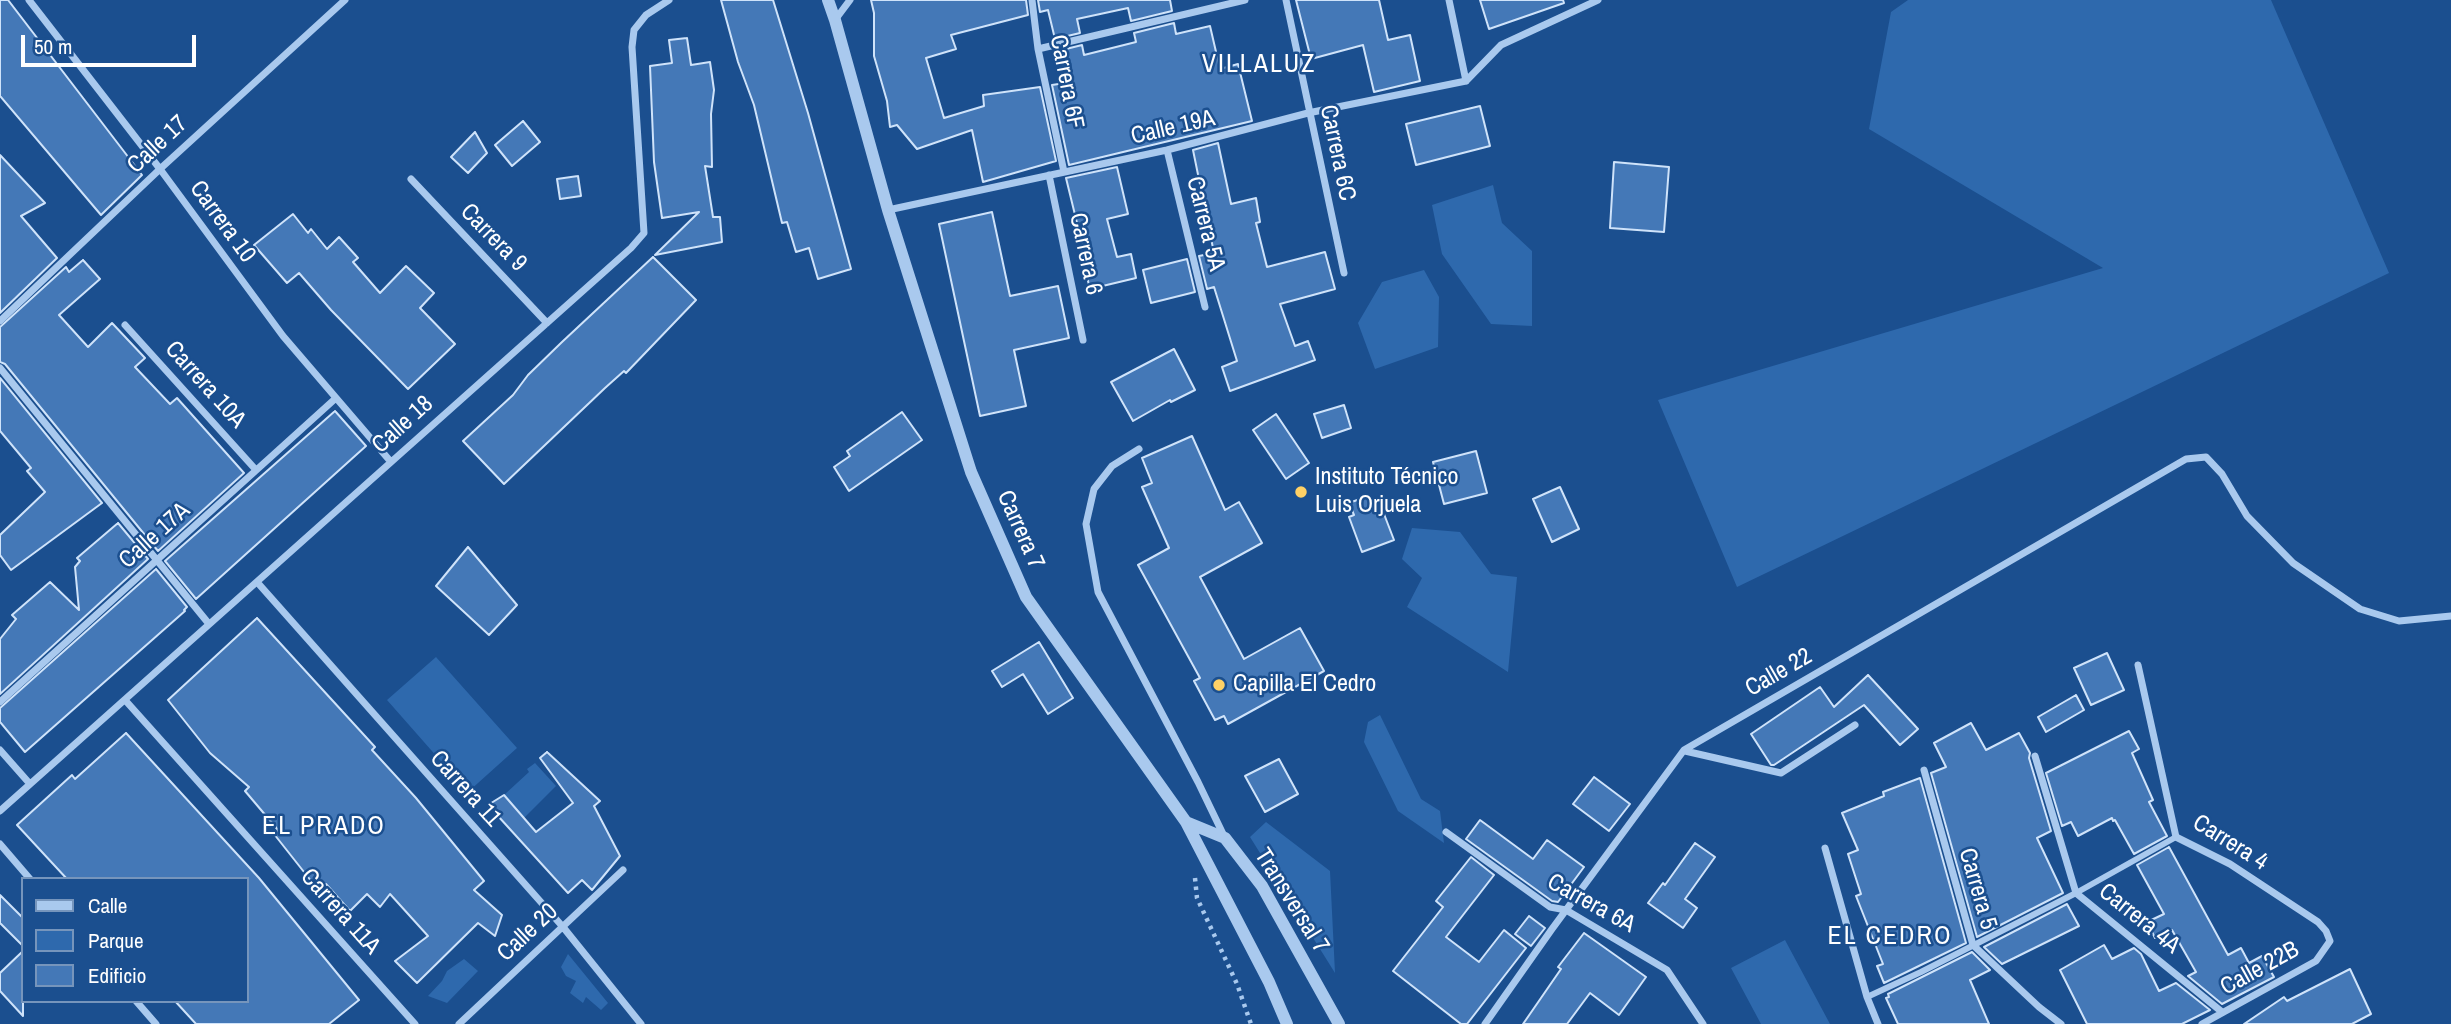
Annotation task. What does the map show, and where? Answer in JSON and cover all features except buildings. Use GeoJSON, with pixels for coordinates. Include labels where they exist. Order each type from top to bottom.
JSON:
{"type":"FeatureCollection","features":[{"type":"Feature","properties":{"kind":"street","name":"Carrera 10"},"geometry":{"type":"LineString","coordinates":[[29,0],[160,169],[275,326],[391,462]]}},
{"type":"Feature","properties":{"kind":"street","name":"Calle 17"},"geometry":{"type":"LineString","coordinates":[[0,321],[160,169],[345,0]]}},
{"type":"Feature","properties":{"kind":"street","name":"Calle 18"},"geometry":{"type":"LineString","coordinates":[[0,811],[631,248],[644,233],[632,47],[634,30],[646,16],[668,0]]}},
{"type":"Feature","properties":{"kind":"street","name":"Carrera 7"},"geometry":{"type":"LineString","coordinates":[[828,0],[888,211],[971,472],[1026,597],[1186,822],[1269,982],[1287,1024]]}},
{"type":"Feature","properties":{"kind":"street"},"geometry":{"type":"LineString","coordinates":[[835,20],[850,0]]}},
{"type":"Feature","properties":{"kind":"street","name":"Carrera 6F"},"geometry":{"type":"LineString","coordinates":[[1032,0],[1038,49],[1064,172]]}},
{"type":"Feature","properties":{"kind":"street"},"geometry":{"type":"LineString","coordinates":[[1038,49],[1245,0]]}},
{"type":"Feature","properties":{"kind":"street","name":"Carrera 6C"},"geometry":{"type":"LineString","coordinates":[[1286,0],[1344,273]]}},
{"type":"Feature","properties":{"kind":"street"},"geometry":{"type":"LineString","coordinates":[[1449,0],[1466,81]]}},
{"type":"Feature","properties":{"kind":"street"},"geometry":{"type":"LineString","coordinates":[[1466,81],[1501,45],[1598,0]]}},
{"type":"Feature","properties":{"kind":"street","name":"Calle 19A"},"geometry":{"type":"LineString","coordinates":[[888,211],[1167,150],[1308,113],[1466,81]]}},
{"type":"Feature","properties":{"kind":"street","name":"Carrera 5A"},"geometry":{"type":"LineString","coordinates":[[1167,150],[1205,307]]}},
{"type":"Feature","properties":{"kind":"street","name":"Carrera 6"},"geometry":{"type":"LineString","coordinates":[[1049,175],[1083,340]]}},
{"type":"Feature","properties":{"kind":"street","name":"Carrera 9"},"geometry":{"type":"LineString","coordinates":[[411,180],[547,323]]}},
{"type":"Feature","properties":{"kind":"street","name":"Carrera 10A"},"geometry":{"type":"LineString","coordinates":[[125,325],[256,470]]}},
{"type":"Feature","properties":{"kind":"street"},"geometry":{"type":"LineString","coordinates":[[0,369],[209,624]]}},
{"type":"Feature","properties":{"kind":"street","name":"Calle 17A"},"geometry":{"type":"LineString","coordinates":[[0,702],[336,398]]}},
{"type":"Feature","properties":{"kind":"street"},"geometry":{"type":"LineString","coordinates":[[1139,449],[1112,466],[1094,489],[1086,524],[1098,592],[1225,838]]}},
{"type":"Feature","properties":{"kind":"street","name":"Calle 22"},"geometry":{"type":"LineString","coordinates":[[1485,1024],[1684,750],[2186,459],[2206,457],[2222,474],[2247,516],[2293,563],[2360,609],[2399,621],[2451,616]]}},
{"type":"Feature","properties":{"kind":"street","name":"Carrera 11"},"geometry":{"type":"LineString","coordinates":[[257,582],[563,927],[641,1024]]}},
{"type":"Feature","properties":{"kind":"street","name":"Carrera 4"},"geometry":{"type":"LineString","coordinates":[[2138,665],[2176,837],[2230,864],[2318,922],[2330,941]]}},
{"type":"Feature","properties":{"kind":"street","name":"Carrera 11A"},"geometry":{"type":"LineString","coordinates":[[125,700],[415,1024]]}},
{"type":"Feature","properties":{"kind":"street"},"geometry":{"type":"LineString","coordinates":[[1684,750],[1781,773],[1855,725]]}},
{"type":"Feature","properties":{"kind":"street"},"geometry":{"type":"LineString","coordinates":[[0,750],[30,784]]}},
{"type":"Feature","properties":{"kind":"street","name":"Carrera 4A"},"geometry":{"type":"LineString","coordinates":[[2035,756],[2076,893],[2222,1012]]}},
{"type":"Feature","properties":{"kind":"street","name":"Carrera 5"},"geometry":{"type":"LineString","coordinates":[[1924,770],[1973,945],[2061,1024]]}},
{"type":"Feature","properties":{"kind":"street","name":"Transversal 7"},"geometry":{"type":"LineString","coordinates":[[1186,822],[1225,838],[1262,886],[1339,1024]]}},
{"type":"Feature","properties":{"kind":"street","name":"Carrera 6A"},"geometry":{"type":"LineString","coordinates":[[1446,832],[1550,907],[1566,910],[1667,970],[1703,1024]]}},
{"type":"Feature","properties":{"kind":"street"},"geometry":{"type":"LineString","coordinates":[[1867,997],[2076,893],[2176,837]]}},
{"type":"Feature","properties":{"kind":"street"},"geometry":{"type":"LineString","coordinates":[[0,844],[28,877]]}},
{"type":"Feature","properties":{"kind":"street"},"geometry":{"type":"LineString","coordinates":[[1825,848],[1867,997],[1878,1024]]}},
{"type":"Feature","properties":{"kind":"street","name":"Calle 20"},"geometry":{"type":"LineString","coordinates":[[459,1024],[623,870]]}},
{"type":"Feature","properties":{"kind":"street","name":"Calle 22B"},"geometry":{"type":"LineString","coordinates":[[2202,1024],[2316,961],[2330,941]]}},
{"type":"Feature","properties":{"kind":"street"},"geometry":{"type":"LineString","coordinates":[[138,1003],[156,1024]]}},
{"type":"Feature","properties":{"kind":"path"},"geometry":{"type":"LineString","coordinates":[[1194,873],[1197,898],[1237,984],[1251,1024]]}},
{"type":"Feature","properties":{"kind":"green space"},"geometry":{"type":"Polygon","coordinates":[[[1908,0],[2271,0],[2389,273],[1737,587],[1658,400],[2103,268],[1869,129],[1891,12],[1908,0]]]}},
{"type":"Feature","properties":{"kind":"green space"},"geometry":{"type":"Polygon","coordinates":[[[1493,185],[1502,223],[1532,251],[1532,326],[1491,324],[1442,254],[1432,205],[1493,185]]]}},
{"type":"Feature","properties":{"kind":"green space"},"geometry":{"type":"Polygon","coordinates":[[[1424,270],[1439,297],[1438,347],[1375,369],[1358,323],[1382,282],[1424,270]]]}},
{"type":"Feature","properties":{"kind":"green space"},"geometry":{"type":"Polygon","coordinates":[[[1412,528],[1460,532],[1491,574],[1517,577],[1508,672],[1407,607],[1422,578],[1402,559],[1412,528]]]}},
{"type":"Feature","properties":{"kind":"green space"},"geometry":{"type":"Polygon","coordinates":[[[436,657],[517,748],[468,792],[387,700],[436,657]]]}},
{"type":"Feature","properties":{"kind":"green space"},"geometry":{"type":"Polygon","coordinates":[[[1380,715],[1421,799],[1440,811],[1444,843],[1398,811],[1364,742],[1368,722],[1380,715]]]}},
{"type":"Feature","properties":{"kind":"green space"},"geometry":{"type":"Polygon","coordinates":[[[535,763],[556,786],[523,819],[504,795],[535,763]]]}},
{"type":"Feature","properties":{"kind":"green space"},"geometry":{"type":"Polygon","coordinates":[[[1266,822],[1330,871],[1335,973],[1250,837],[1266,822]]]}},
{"type":"Feature","properties":{"kind":"green space"},"geometry":{"type":"Polygon","coordinates":[[[1785,940],[1830,1024],[1761,1024],[1731,968],[1785,940]]]}},
{"type":"Feature","properties":{"kind":"green space"},"geometry":{"type":"Polygon","coordinates":[[[568,954],[608,1003],[601,1010],[586,997],[583,1003],[570,993],[576,981],[566,976],[561,967],[568,954]]]}},
{"type":"Feature","properties":{"kind":"green space"},"geometry":{"type":"Polygon","coordinates":[[[464,959],[478,971],[447,1003],[428,996],[447,971],[464,959]]]}},
{"type":"Feature","properties":{"kind":"place","name":"Instituto Técnico Luis Orjuela"},"geometry":{"type":"Point","coordinates":[1301,492]}},
{"type":"Feature","properties":{"kind":"place","name":"Capilla El Cedro"},"geometry":{"type":"Point","coordinates":[1219,685]}},
{"type":"Feature","properties":{"kind":"district","name":"VILLALUZ"},"geometry":{"type":"Point","coordinates":[1259,65]}},
{"type":"Feature","properties":{"kind":"district","name":"EL PRADO"},"geometry":{"type":"Point","coordinates":[324,827]}},
{"type":"Feature","properties":{"kind":"district","name":"EL CEDRO"},"geometry":{"type":"Point","coordinates":[1890,937]}}]}
